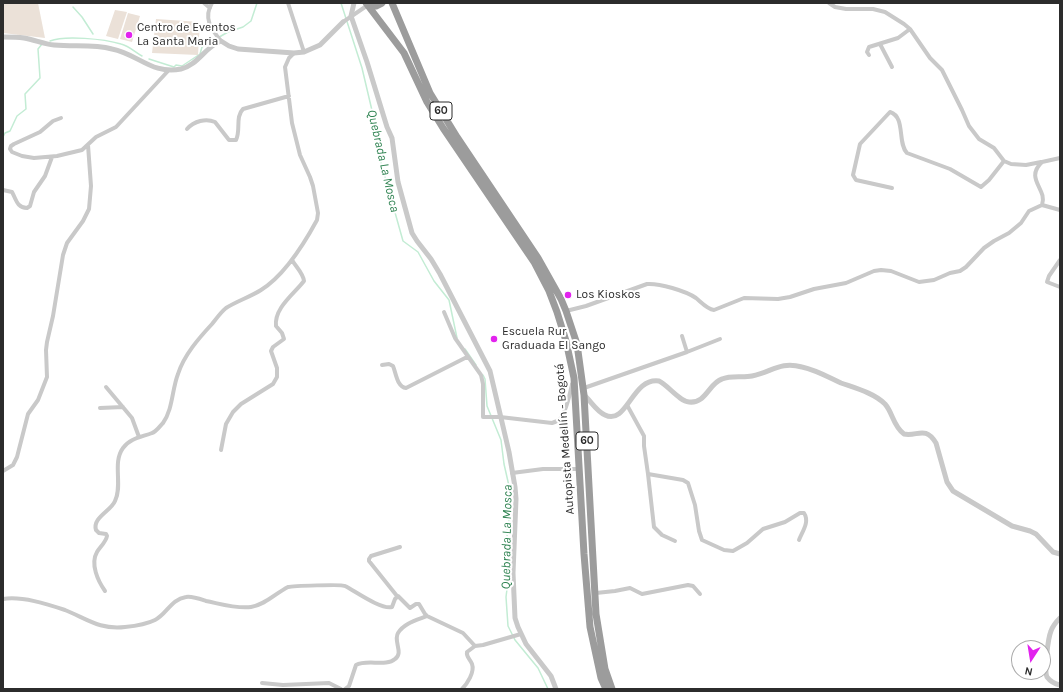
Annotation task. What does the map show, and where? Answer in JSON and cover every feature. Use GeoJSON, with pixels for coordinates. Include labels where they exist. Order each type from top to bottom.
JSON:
{"type":"FeatureCollection","features":[{"type":"Feature","properties":{"kind":"highway"},"geometry":{"type":"LineString","coordinates":[[368,4],[376,6],[382,3]]}},
{"type":"Feature","properties":{"kind":"highway","name":"Autopista Medellín - Bogotá"},"geometry":{"type":"LineString","coordinates":[[392,3],[430,93],[457,137],[542,264],[566,311],[576,344],[584,392],[596,614],[605,669],[612,689]]}},
{"type":"Feature","properties":{"kind":"highway","name":"Autopista Medellín - Bogotá"},"geometry":{"type":"LineString","coordinates":[[368,4],[404,53],[427,102],[442,128],[534,262],[558,312],[574,378],[590,627],[601,678],[606,689]]}},
{"type":"Feature","properties":{"kind":"street"},"geometry":{"type":"LineString","coordinates":[[204,3],[210,8]]}},
{"type":"Feature","properties":{"kind":"street"},"geometry":{"type":"LineString","coordinates":[[212,3],[208,21],[220,41],[238,49],[294,53],[304,52],[320,45],[347,19],[368,4]]}},
{"type":"Feature","properties":{"kind":"street"},"geometry":{"type":"LineString","coordinates":[[288,3],[304,52]]}},
{"type":"Feature","properties":{"kind":"street"},"geometry":{"type":"LineString","coordinates":[[354,3],[347,19],[367,62],[387,127],[392,138],[398,182],[412,233],[416,241],[431,259],[440,274],[478,350],[488,366],[509,452],[516,500],[513,586],[515,618],[518,635],[551,676],[556,689]]}},
{"type":"Feature","properties":{"kind":"street"},"geometry":{"type":"LineString","coordinates":[[829,3],[835,7],[841,8],[873,9],[886,12],[910,29],[930,58],[942,70],[972,131],[979,139],[994,148],[1004,161],[1011,164],[1020,165],[1060,158]]}},
{"type":"Feature","properties":{"kind":"street"},"geometry":{"type":"LineString","coordinates":[[869,55],[867,48],[898,38],[910,29]]}},
{"type":"Feature","properties":{"kind":"street"},"geometry":{"type":"LineString","coordinates":[[3,37],[24,38],[56,45],[111,48],[123,52],[150,66],[168,71],[188,67],[220,41]]}},
{"type":"Feature","properties":{"kind":"street"},"geometry":{"type":"LineString","coordinates":[[880,44],[892,67]]}},
{"type":"Feature","properties":{"kind":"street"},"geometry":{"type":"LineString","coordinates":[[105,591],[98,581],[96,574],[95,556],[107,536],[106,534],[99,533],[96,530],[95,525],[116,499],[118,459],[123,448],[139,436],[153,433],[163,423],[169,409],[178,374],[187,356],[226,309],[262,290],[278,277],[292,260],[315,224],[318,214],[310,177],[300,155],[294,136],[288,96],[285,67],[289,58],[294,53]]}},
{"type":"Feature","properties":{"kind":"street"},"geometry":{"type":"LineString","coordinates":[[61,118],[53,121],[40,132],[10,146],[10,149],[12,152],[27,157],[52,157],[79,151],[96,137],[116,127],[168,71]]}},
{"type":"Feature","properties":{"kind":"street"},"geometry":{"type":"LineString","coordinates":[[187,129],[196,122],[212,120],[216,122],[229,140],[236,140],[238,135],[240,112],[243,109],[288,96]]}},
{"type":"Feature","properties":{"kind":"street"},"geometry":{"type":"LineString","coordinates":[[892,188],[856,180],[853,175],[860,144],[890,112],[893,113],[899,122],[904,147],[907,152],[950,169],[981,188],[1004,161]]}},
{"type":"Feature","properties":{"kind":"street"},"geometry":{"type":"LineString","coordinates":[[3,471],[13,464],[17,457],[28,414],[38,400],[47,377],[46,342],[53,316],[63,255],[67,243],[83,221],[88,209],[91,186],[88,145]]}},
{"type":"Feature","properties":{"kind":"street"},"geometry":{"type":"LineString","coordinates":[[3,190],[9,190],[12,192],[18,205],[23,208],[30,206],[34,192],[45,176],[52,157]]}},
{"type":"Feature","properties":{"kind":"street"},"geometry":{"type":"LineString","coordinates":[[1042,162],[1037,166],[1035,181],[1043,195],[1042,205]]}},
{"type":"Feature","properties":{"kind":"street"},"geometry":{"type":"LineString","coordinates":[[566,311],[586,306],[647,284],[658,284],[690,295],[714,310],[744,298],[778,299],[790,297],[822,287],[853,281],[874,271],[881,270],[891,271],[919,282],[934,280],[950,273],[960,271],[966,267],[984,248],[1013,230],[1021,223],[1029,211],[1042,205],[1060,210]]}},
{"type":"Feature","properties":{"kind":"street"},"geometry":{"type":"LineString","coordinates":[[1053,207],[1060,205]]}},
{"type":"Feature","properties":{"kind":"street"},"geometry":{"type":"LineString","coordinates":[[221,450],[226,424],[232,412],[241,404],[273,384],[277,377],[278,368],[271,351],[273,347],[284,339],[282,333],[276,326],[277,316],[289,297],[304,281],[304,278],[292,260]]}},
{"type":"Feature","properties":{"kind":"street"},"geometry":{"type":"LineString","coordinates":[[1060,260],[1049,276],[1047,282],[1060,287]]}},
{"type":"Feature","properties":{"kind":"street"},"geometry":{"type":"LineString","coordinates":[[444,312],[454,338],[480,375],[483,384],[483,417],[500,417],[552,423],[557,421],[563,413],[574,378]]}},
{"type":"Feature","properties":{"kind":"street"},"geometry":{"type":"LineString","coordinates":[[682,336],[687,352]]}},
{"type":"Feature","properties":{"kind":"street"},"geometry":{"type":"LineString","coordinates":[[720,340],[584,392],[596,408],[604,415],[618,415],[627,405],[635,392],[648,382],[655,381],[663,383],[685,401],[693,402],[698,401],[714,384],[722,379],[752,376],[776,366],[802,366],[877,397],[887,406],[896,428],[904,434],[923,432],[928,434],[936,443],[947,482],[953,491],[1012,526],[1036,534],[1054,552],[1060,554]]}},
{"type":"Feature","properties":{"kind":"street"},"geometry":{"type":"LineString","coordinates":[[382,365],[389,364],[392,366],[396,378],[401,386],[406,388],[467,357]]}},
{"type":"Feature","properties":{"kind":"street"},"geometry":{"type":"LineString","coordinates":[[106,388],[132,418],[139,436]]}},
{"type":"Feature","properties":{"kind":"street"},"geometry":{"type":"LineString","coordinates":[[627,405],[644,436],[654,527],[662,535],[675,540]]}},
{"type":"Feature","properties":{"kind":"street"},"geometry":{"type":"LineString","coordinates":[[100,408],[123,407]]}},
{"type":"Feature","properties":{"kind":"street"},"geometry":{"type":"LineString","coordinates":[[512,473],[543,468],[579,469]]}},
{"type":"Feature","properties":{"kind":"street"},"geometry":{"type":"LineString","coordinates":[[648,474],[683,480],[688,483],[695,505],[700,537],[702,540],[724,550],[733,551],[747,543],[763,529],[785,522],[800,513],[804,513],[807,519],[806,524],[798,540]]}},
{"type":"Feature","properties":{"kind":"street"},"geometry":{"type":"LineString","coordinates":[[400,547],[370,556],[369,561],[397,596],[400,597],[410,608],[416,604],[420,604],[424,614],[463,633],[475,646]]}},
{"type":"Feature","properties":{"kind":"street"},"geometry":{"type":"LineString","coordinates":[[3,598],[35,601],[66,611],[106,627],[125,627],[155,620],[170,605],[186,596],[226,605],[252,607],[259,605],[291,586],[340,584],[378,605],[387,608],[392,607],[397,596]]}},
{"type":"Feature","properties":{"kind":"street"},"geometry":{"type":"LineString","coordinates":[[596,593],[615,592],[630,588],[642,594],[688,585],[693,586],[700,594]]}},
{"type":"Feature","properties":{"kind":"street"},"geometry":{"type":"LineString","coordinates":[[346,689],[349,686],[356,665],[365,662],[389,663],[397,658],[399,653],[396,636],[397,633],[409,623],[427,616]]}},
{"type":"Feature","properties":{"kind":"street"},"geometry":{"type":"LineString","coordinates":[[1060,618],[1054,624],[1050,632],[1045,671],[1047,677],[1054,683],[1060,685]]}},
{"type":"Feature","properties":{"kind":"street"},"geometry":{"type":"LineString","coordinates":[[462,689],[467,684],[472,670],[472,665],[467,652],[475,646],[518,635]]}},
{"type":"Feature","properties":{"kind":"street"},"geometry":{"type":"LineString","coordinates":[[262,682],[283,684],[330,683],[341,689]]}},
{"type":"Feature","properties":{"kind":"shaded area"},"geometry":{"type":"Polygon","coordinates":[[[3,3],[38,3],[45,38],[3,33],[3,3]]]}},
{"type":"Feature","properties":{"kind":"shaded area"},"geometry":{"type":"Polygon","coordinates":[[[115,10],[127,12],[118,39],[106,36],[115,10]]]}},
{"type":"Feature","properties":{"kind":"shaded area"},"geometry":{"type":"Polygon","coordinates":[[[128,13],[140,16],[132,42],[120,39],[128,13]]]}},
{"type":"Feature","properties":{"kind":"shaded area"},"geometry":{"type":"Polygon","coordinates":[[[156,19],[200,22],[198,55],[152,53],[156,19]]]}},
{"type":"Feature","properties":{"kind":"waterway"},"geometry":{"type":"LineString","coordinates":[[149,59],[174,67],[176,65],[182,66],[200,54],[202,47],[228,32],[243,27],[251,21],[257,3]]}},
{"type":"Feature","properties":{"kind":"waterway","name":"Quebrada La Mosca"},"geometry":{"type":"LineString","coordinates":[[341,3],[362,68],[380,138],[380,159],[403,241],[418,252],[434,281],[449,300],[457,338]]}},
{"type":"Feature","properties":{"kind":"waterway"},"geometry":{"type":"LineString","coordinates":[[73,7],[82,17],[93,34]]}},
{"type":"Feature","properties":{"kind":"waterway"},"geometry":{"type":"LineString","coordinates":[[50,41],[65,38],[85,38],[114,42],[124,45],[142,56]]}},
{"type":"Feature","properties":{"kind":"waterway"},"geometry":{"type":"LineString","coordinates":[[3,137],[5,133],[10,131],[17,116],[26,109],[25,94],[40,78],[38,49],[42,44]]}},
{"type":"Feature","properties":{"kind":"waterway","name":"Quebrada La Mosca"},"geometry":{"type":"LineString","coordinates":[[465,349],[476,365]]}},
{"type":"Feature","properties":{"kind":"waterway","name":"Quebrada La Mosca"},"geometry":{"type":"LineString","coordinates":[[483,375],[485,379],[487,406],[501,440],[509,486],[510,515],[507,530],[508,581],[506,597],[508,626],[515,640],[538,668],[548,689]]}},
{"type":"Feature","properties":{"kind":"place","name":"Centro de Eventos La Santa Maria"},"geometry":{"type":"Point","coordinates":[129,35]}},
{"type":"Feature","properties":{"kind":"place","name":"Los Kioskos"},"geometry":{"type":"Point","coordinates":[568,295]}},
{"type":"Feature","properties":{"kind":"place","name":"Escuela Rur Graduada El Sango"},"geometry":{"type":"Point","coordinates":[494,339]}}]}
